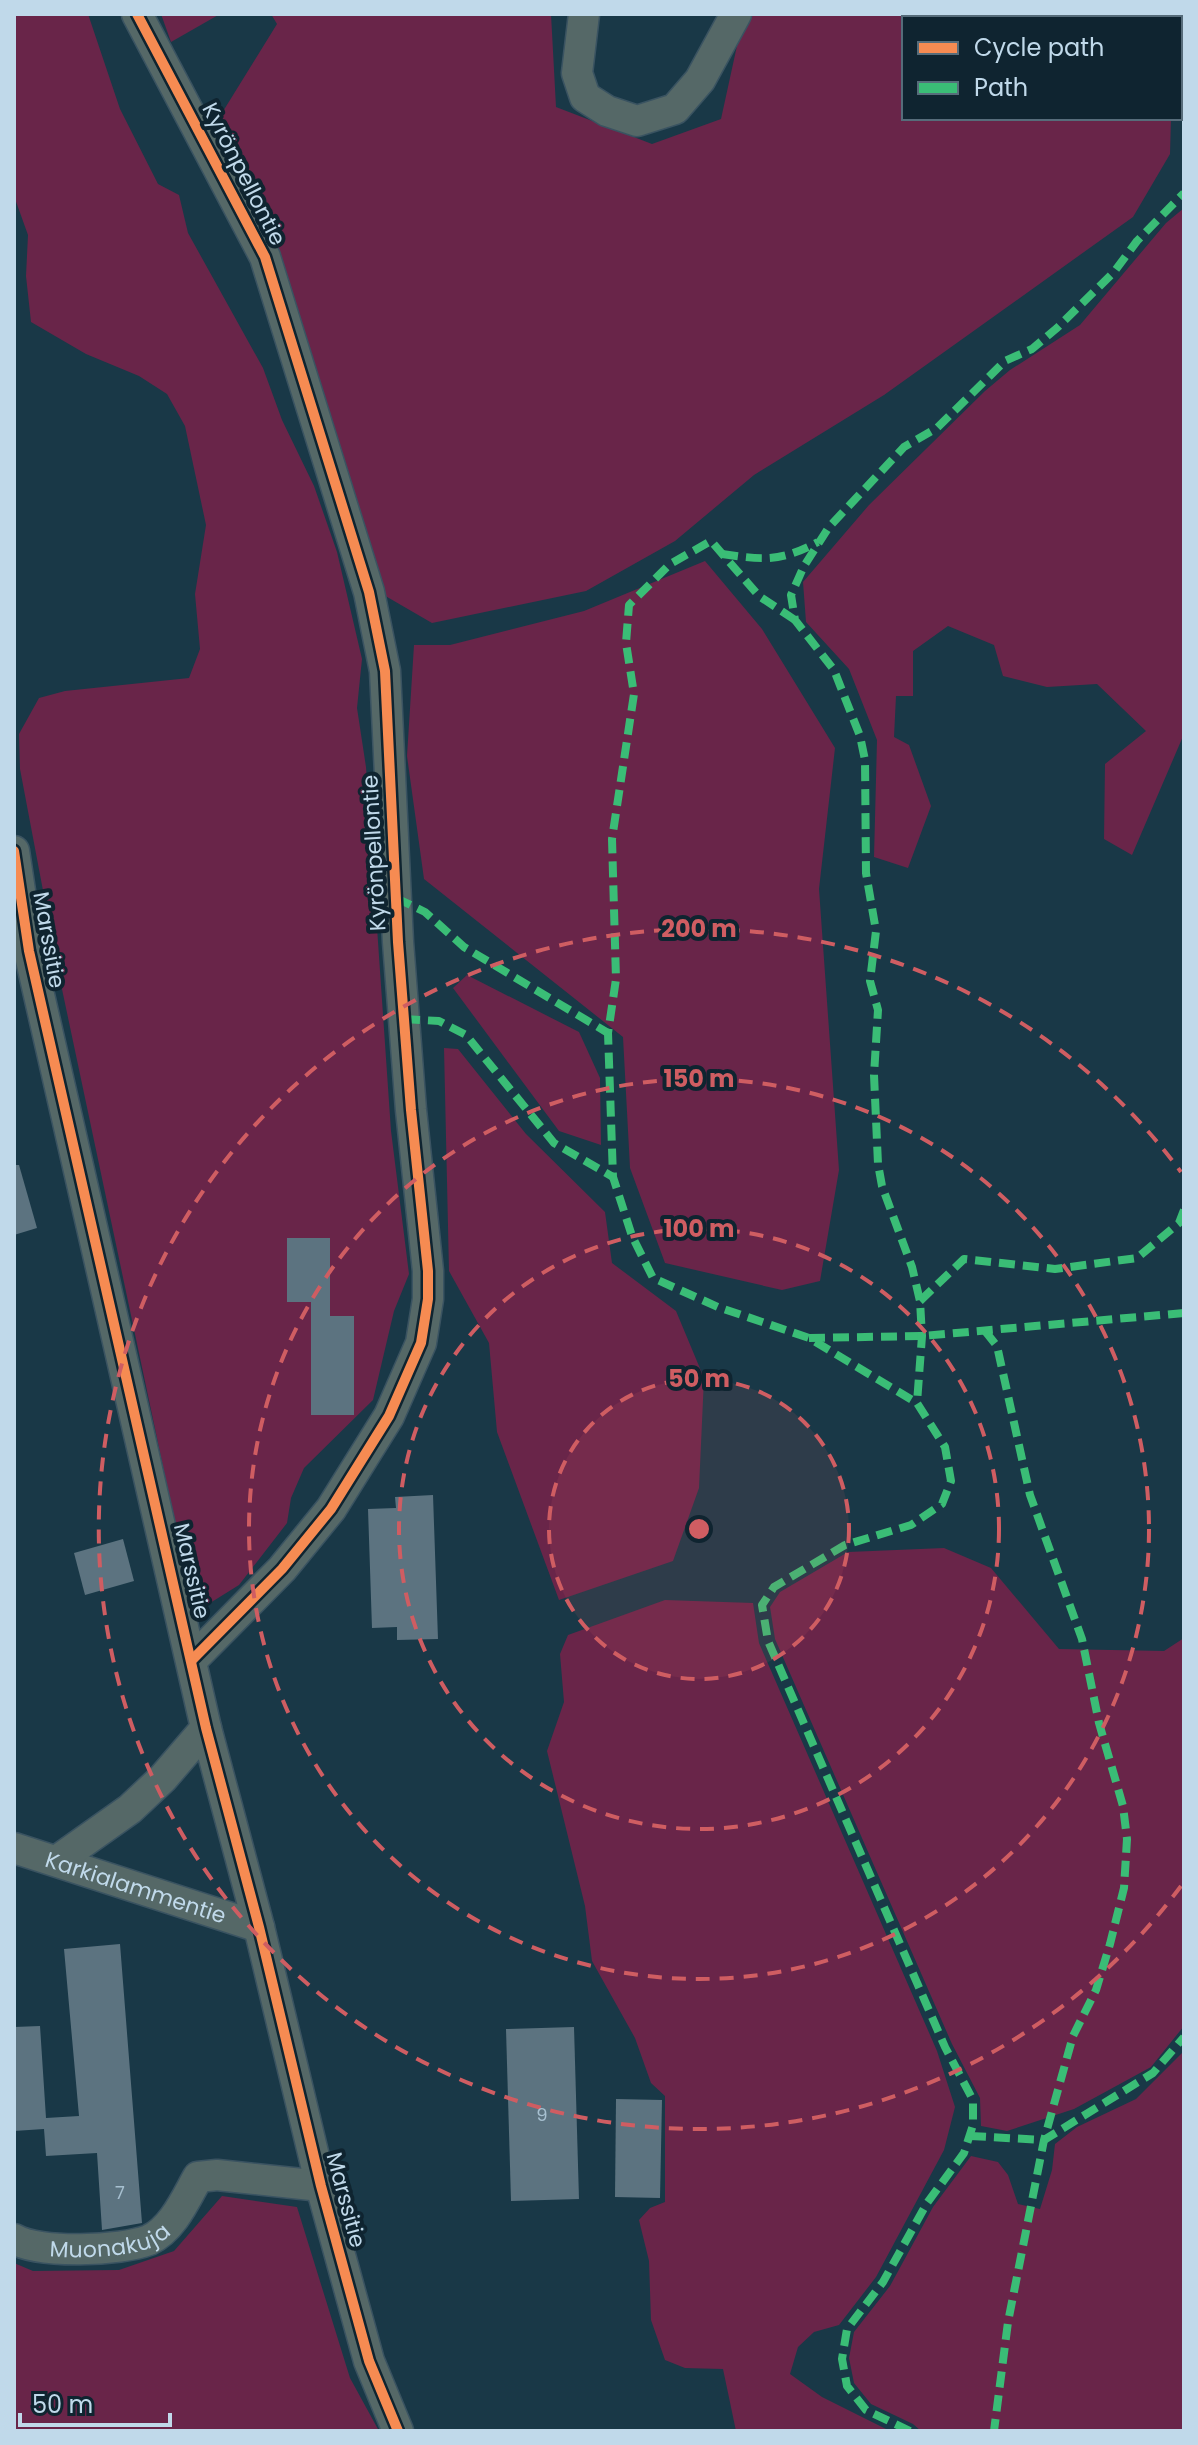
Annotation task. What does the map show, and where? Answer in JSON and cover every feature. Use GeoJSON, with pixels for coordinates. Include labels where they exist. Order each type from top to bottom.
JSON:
{"type":"FeatureCollection","features":[{"type":"Feature","properties":{"kind":"street","name":"Kyrönpellontie"},"geometry":{"type":"LineString","coordinates":[[137,14],[265,257],[369,592],[385,671],[398,942],[428,1271],[428,1299],[421,1343],[389,1416],[331,1509],[292,1557],[192,1660]]}},
{"type":"Feature","properties":{"kind":"street"},"geometry":{"type":"LineString","coordinates":[[584,14],[577,73],[585,97],[607,111],[637,121],[675,109],[700,80],[736,14]]}},
{"type":"Feature","properties":{"kind":"street","name":"Marssitie"},"geometry":{"type":"LineString","coordinates":[[14,851],[29,951],[206,1728],[259,1927],[321,2186],[369,2361],[398,2431]]}},
{"type":"Feature","properties":{"kind":"street"},"geometry":{"type":"LineString","coordinates":[[58,1860],[130,1809],[163,1778],[206,1728]]}},
{"type":"Feature","properties":{"kind":"street","name":"Karkialammentie"},"geometry":{"type":"LineString","coordinates":[[14,1848],[259,1927]]}},
{"type":"Feature","properties":{"kind":"street","name":"Muonakuja"},"geometry":{"type":"LineString","coordinates":[[14,2239],[27,2246],[104,2249],[150,2239],[175,2217],[198,2177],[217,2175],[321,2186]]}},
{"type":"Feature","properties":{"kind":"shaded area"},"geometry":{"type":"Polygon","coordinates":[[[14,14],[88,14],[120,109],[158,184],[179,195],[188,233],[263,368],[282,420],[314,486],[337,552],[362,659],[357,708],[366,767],[391,1131],[409,1274],[394,1311],[373,1400],[304,1468],[291,1498],[287,1523],[239,1585],[194,1613],[59,975],[20,769],[19,734],[39,698],[65,691],[189,678],[200,649],[195,594],[206,525],[185,426],[167,394],[139,376],[86,354],[31,322],[26,276],[28,235],[14,196],[14,14]]]}},
{"type":"Feature","properties":{"kind":"shaded area"},"geometry":{"type":"Polygon","coordinates":[[[161,14],[220,14],[171,42],[161,14]]]}},
{"type":"Feature","properties":{"kind":"shaded area"},"geometry":{"type":"Polygon","coordinates":[[[271,14],[551,14],[556,107],[652,144],[721,119],[740,32],[749,14],[1174,14],[902,16],[902,120],[1171,120],[1170,154],[1133,217],[884,395],[754,475],[675,541],[586,591],[432,623],[382,594],[267,217],[217,121],[277,24],[271,14]]]}},
{"type":"Feature","properties":{"kind":"shaded area"},"geometry":{"type":"Polygon","coordinates":[[[1184,208],[1184,734],[1132,855],[1104,839],[1105,764],[1146,731],[1097,684],[1047,687],[1003,676],[994,645],[948,626],[913,651],[913,696],[896,696],[894,737],[909,745],[931,806],[908,868],[874,857],[877,740],[849,669],[806,622],[803,582],[869,505],[985,391],[1010,370],[1080,325],[1166,223],[1184,208]]]}},
{"type":"Feature","properties":{"kind":"shaded area"},"geometry":{"type":"Polygon","coordinates":[[[705,561],[762,629],[835,748],[819,889],[839,1170],[820,1281],[782,1290],[665,1263],[630,1168],[623,1037],[424,879],[407,756],[414,645],[450,645],[584,611],[705,561]]]}},
{"type":"Feature","properties":{"kind":"shaded area"},"geometry":{"type":"Polygon","coordinates":[[[467,975],[579,1032],[600,1078],[601,1145],[559,1131],[453,988],[467,975]]]}},
{"type":"Feature","properties":{"kind":"shaded area"},"geometry":{"type":"Polygon","coordinates":[[[444,1048],[458,1049],[526,1134],[605,1212],[612,1263],[676,1311],[704,1378],[699,1488],[673,1561],[559,1600],[497,1432],[489,1343],[449,1271],[444,1048]]]}},
{"type":"Feature","properties":{"kind":"shaded area"},"geometry":{"type":"Polygon","coordinates":[[[944,1548],[991,1568],[1059,1649],[1164,1651],[1184,1638],[1184,2026],[1151,2067],[1074,2109],[1007,2131],[981,2126],[980,2098],[952,2044],[775,1639],[770,1607],[780,1592],[848,1552],[944,1548]]]}},
{"type":"Feature","properties":{"kind":"shaded area"},"geometry":{"type":"Polygon","coordinates":[[[665,1600],[753,1603],[759,1643],[937,2051],[955,2107],[944,2150],[876,2277],[839,2325],[814,2332],[798,2347],[790,2374],[822,2397],[890,2431],[736,2431],[723,2369],[685,2368],[665,2360],[651,2320],[649,2261],[639,2220],[650,2208],[665,2202],[665,2096],[651,2083],[635,2038],[592,1961],[585,1906],[547,1751],[564,1702],[560,1654],[568,1635],[665,1600]]]}},
{"type":"Feature","properties":{"kind":"shaded area"},"geometry":{"type":"Polygon","coordinates":[[[1184,2051],[1184,2431],[921,2431],[871,2404],[854,2383],[849,2358],[854,2332],[890,2286],[933,2207],[971,2156],[998,2162],[1008,2175],[1018,2204],[1040,2209],[1052,2170],[1055,2144],[1077,2127],[1136,2099],[1184,2051]]]}},
{"type":"Feature","properties":{"kind":"shaded area"},"geometry":{"type":"Polygon","coordinates":[[[222,2196],[297,2207],[350,2378],[379,2431],[14,2431],[14,2263],[33,2271],[119,2270],[174,2251],[222,2196]]]}},
{"type":"Feature","properties":{"kind":"building"},"geometry":{"type":"Polygon","coordinates":[[[14,1165],[19,1165],[37,1228],[14,1235],[14,1165]]]}},
{"type":"Feature","properties":{"kind":"building"},"geometry":{"type":"Polygon","coordinates":[[[287,1238],[330,1238],[330,1316],[354,1316],[354,1415],[311,1415],[311,1302],[287,1302],[287,1238]]]}},
{"type":"Feature","properties":{"kind":"building"},"geometry":{"type":"Polygon","coordinates":[[[433,1495],[438,1639],[397,1640],[397,1627],[372,1628],[368,1509],[396,1508],[395,1497],[433,1495]]]}},
{"type":"Feature","properties":{"kind":"building"},"geometry":{"type":"Polygon","coordinates":[[[123,1539],[134,1581],[85,1595],[74,1553],[123,1539]]]}},
{"type":"Feature","properties":{"kind":"building"},"geometry":{"type":"Polygon","coordinates":[[[120,1944],[142,2223],[102,2230],[97,2153],[46,2156],[44,2129],[14,2131],[14,2027],[40,2026],[46,2118],[79,2116],[64,1949],[120,1944]]]}},
{"type":"Feature","properties":{"kind":"building"},"geometry":{"type":"Polygon","coordinates":[[[574,2027],[579,2199],[511,2201],[506,2029],[574,2027]]]}},
{"type":"Feature","properties":{"kind":"building"},"geometry":{"type":"Polygon","coordinates":[[[616,2099],[662,2100],[660,2198],[615,2197],[616,2099]]]}},
{"type":"Feature","properties":{"kind":"marked path"},"geometry":{"type":"LineString","coordinates":[[910,2431],[866,2410],[847,2386],[842,2359],[847,2329],[883,2282],[927,2203],[964,2153],[973,2125],[973,2100],[945,2047],[768,1641],[762,1605],[774,1587],[845,1545],[911,1525],[942,1504],[951,1481],[945,1447],[917,1403],[922,1336],[920,1301],[912,1267],[882,1186],[878,1164],[874,1075],[878,1010],[870,981],[876,931],[866,873],[865,760],[860,736],[834,670],[795,620],[791,595],[804,566],[829,527],[904,447],[937,428],[1005,361],[1032,349],[1057,328],[1114,272],[1137,241],[1184,193]]}},
{"type":"Feature","properties":{"kind":"marked path"},"geometry":{"type":"LineString","coordinates":[[795,620],[759,596],[711,541],[670,564],[629,605],[626,643],[634,694],[612,839],[616,979],[608,1033],[613,1177],[632,1236],[653,1278],[718,1307],[809,1338],[917,1403]]}},
{"type":"Feature","properties":{"kind":"marked path"},"geometry":{"type":"LineString","coordinates":[[722,554],[772,558],[818,542]]}},
{"type":"Feature","properties":{"kind":"marked path"},"geometry":{"type":"LineString","coordinates":[[396,898],[425,912],[464,947],[608,1033]]}},
{"type":"Feature","properties":{"kind":"marked path"},"geometry":{"type":"LineString","coordinates":[[404,1019],[439,1021],[466,1035],[554,1143],[613,1177]]}},
{"type":"Feature","properties":{"kind":"marked path"},"geometry":{"type":"LineString","coordinates":[[920,1301],[964,1259],[1055,1269],[1137,1258],[1179,1223],[1184,1210]]}},
{"type":"Feature","properties":{"kind":"marked path"},"geometry":{"type":"LineString","coordinates":[[809,1338],[922,1336],[1184,1313]]}},
{"type":"Feature","properties":{"kind":"marked path"},"geometry":{"type":"LineString","coordinates":[[985,1331],[997,1346],[1030,1495],[1082,1639],[1099,1723],[1123,1806],[1127,1839],[1124,1888],[1110,1944],[1096,1990],[1073,2036],[1044,2140],[1008,2322],[994,2431]]}},
{"type":"Feature","properties":{"kind":"marked path"},"geometry":{"type":"LineString","coordinates":[[970,2136],[1044,2140],[1153,2073],[1184,2037]]}},
{"type":"Feature","properties":{"kind":"cycle path"},"geometry":{"type":"LineString","coordinates":[[137,14],[265,257],[369,592],[385,671],[398,942],[428,1271],[428,1299],[421,1343],[389,1416],[331,1509],[282,1569],[192,1660]]}},
{"type":"Feature","properties":{"kind":"cycle path"},"geometry":{"type":"LineString","coordinates":[[14,851],[29,951],[206,1728],[259,1927],[321,2186],[369,2361],[398,2431]]}}]}
